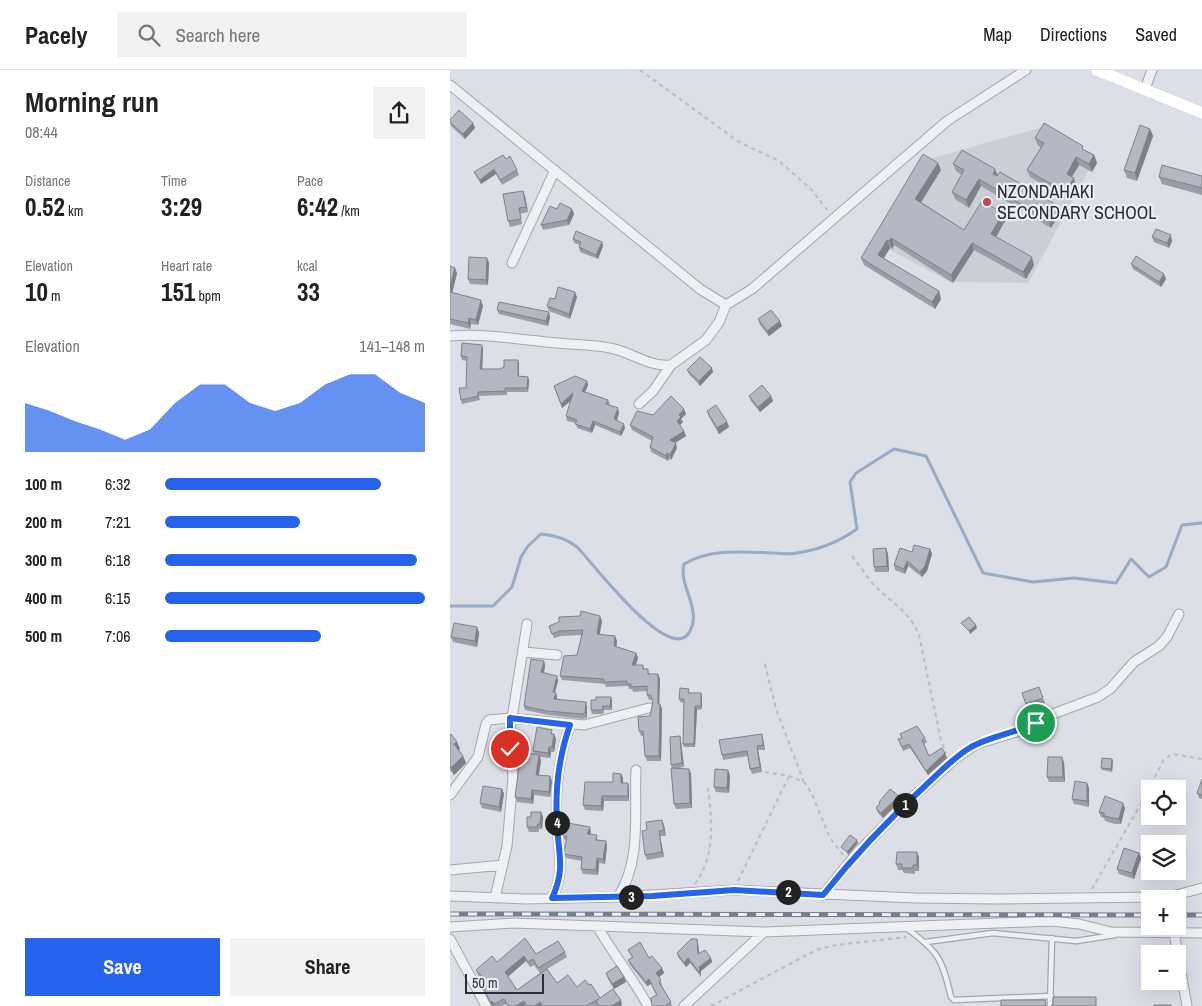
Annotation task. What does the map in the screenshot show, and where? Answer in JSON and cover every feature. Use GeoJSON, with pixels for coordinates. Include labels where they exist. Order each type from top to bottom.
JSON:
{"type":"FeatureCollection","features":[{"type":"Feature","properties":{"kind":"street"},"geometry":{"type":"LineString","coordinates":[[639,404],[653,391],[671,365],[706,340],[719,322],[726,305],[752,289],[947,121],[1026,70]]}},
{"type":"Feature","properties":{"kind":"street"},"geometry":{"type":"LineString","coordinates":[[1097,70],[1202,113]]}},
{"type":"Feature","properties":{"kind":"street"},"geometry":{"type":"LineString","coordinates":[[1145,89],[1152,70]]}},
{"type":"Feature","properties":{"kind":"street"},"geometry":{"type":"LineString","coordinates":[[450,85],[700,289],[726,305]]}},
{"type":"Feature","properties":{"kind":"street"},"geometry":{"type":"LineString","coordinates":[[512,263],[555,170]]}},
{"type":"Feature","properties":{"kind":"street"},"geometry":{"type":"LineString","coordinates":[[450,336],[501,337],[560,344],[592,344],[618,350],[651,364],[671,365]]}},
{"type":"Feature","properties":{"kind":"street"},"geometry":{"type":"LineString","coordinates":[[823,895],[849,862],[906,804],[951,762],[977,744],[1020,730],[1053,714],[1098,698],[1110,689],[1134,662],[1160,646],[1167,638],[1179,614]]}},
{"type":"Feature","properties":{"kind":"street"},"geometry":{"type":"LineString","coordinates":[[494,898],[503,865],[514,778],[509,737],[510,718],[524,652],[527,624]]}},
{"type":"Feature","properties":{"kind":"street"},"geometry":{"type":"LineString","coordinates":[[524,652],[557,656]]}},
{"type":"Feature","properties":{"kind":"street"},"geometry":{"type":"LineString","coordinates":[[450,795],[478,756],[486,724],[489,720],[510,718],[584,725],[610,720],[649,708]]}},
{"type":"Feature","properties":{"kind":"street"},"geometry":{"type":"LineString","coordinates":[[552,898],[559,883],[561,872],[557,804],[563,744],[570,725]]}},
{"type":"Feature","properties":{"kind":"street"},"geometry":{"type":"LineString","coordinates":[[618,897],[626,885],[633,860],[636,770]]}},
{"type":"Feature","properties":{"kind":"street"},"geometry":{"type":"LineString","coordinates":[[450,870],[503,865]]}},
{"type":"Feature","properties":{"kind":"street"},"geometry":{"type":"LineString","coordinates":[[450,896],[494,898],[618,897],[734,890],[823,895],[999,899],[1172,896],[1202,888]]}},
{"type":"Feature","properties":{"kind":"street"},"geometry":{"type":"LineString","coordinates":[[450,927],[513,923],[764,932],[1064,922],[1111,932],[1141,932]]}},
{"type":"Feature","properties":{"kind":"street"},"geometry":{"type":"LineString","coordinates":[[597,926],[617,961],[633,979],[648,1006]]}},
{"type":"Feature","properties":{"kind":"street"},"geometry":{"type":"LineString","coordinates":[[684,1006],[764,932]]}},
{"type":"Feature","properties":{"kind":"street"},"geometry":{"type":"LineString","coordinates":[[1186,933],[1202,933]]}},
{"type":"Feature","properties":{"kind":"street"},"geometry":{"type":"LineString","coordinates":[[1174,935],[1187,1006]]}},
{"type":"Feature","properties":{"kind":"street"},"geometry":{"type":"LineString","coordinates":[[450,939],[486,1006]]}},
{"type":"Feature","properties":{"kind":"lane"},"geometry":{"type":"LineString","coordinates":[[905,927],[926,942],[939,956],[951,997],[954,1000],[1051,996]]}},
{"type":"Feature","properties":{"kind":"lane"},"geometry":{"type":"LineString","coordinates":[[926,942],[993,932],[1088,940],[1123,932]]}},
{"type":"Feature","properties":{"kind":"lane"},"geometry":{"type":"LineString","coordinates":[[1050,1006],[1052,938]]}},
{"type":"Feature","properties":{"kind":"path"},"geometry":{"type":"LineString","coordinates":[[640,70],[739,142],[779,161],[811,189],[833,218]]}},
{"type":"Feature","properties":{"kind":"path"},"geometry":{"type":"LineString","coordinates":[[852,556],[874,584],[909,615],[915,624],[941,740],[951,762]]}},
{"type":"Feature","properties":{"kind":"path"},"geometry":{"type":"LineString","coordinates":[[765,664],[776,709],[804,782],[811,792],[830,838],[849,862]]}},
{"type":"Feature","properties":{"kind":"path"},"geometry":{"type":"LineString","coordinates":[[1087,898],[1146,795],[1164,759],[1173,754],[1202,759]]}},
{"type":"Feature","properties":{"kind":"path"},"geometry":{"type":"LineString","coordinates":[[765,772],[789,776],[804,782]]}},
{"type":"Feature","properties":{"kind":"path"},"geometry":{"type":"LineString","coordinates":[[734,890],[789,776]]}},
{"type":"Feature","properties":{"kind":"path"},"geometry":{"type":"LineString","coordinates":[[688,894],[704,870],[710,853],[712,821],[708,788]]}},
{"type":"Feature","properties":{"kind":"path"},"geometry":{"type":"LineString","coordinates":[[711,1006],[816,950],[836,945],[917,936]]}},
{"type":"Feature","properties":{"kind":"shaded area","name":"NZONDAHAKI SECONDARY SCHOOL"},"geometry":{"type":"Polygon","coordinates":[[[1043,127],[1096,157],[1028,283],[950,282],[877,243],[926,160],[1043,127]]]}},
{"type":"Feature","properties":{"kind":"building"},"geometry":{"type":"Polygon","coordinates":[[[459,110],[473,123],[463,134],[450,122],[459,110]]]}},
{"type":"Feature","properties":{"kind":"building"},"geometry":{"type":"Polygon","coordinates":[[[1044,123],[1083,146],[1082,149],[1094,155],[1089,164],[1076,157],[1067,174],[1074,178],[1065,192],[1027,170],[1044,143],[1035,138],[1044,123]]]}},
{"type":"Feature","properties":{"kind":"building"},"geometry":{"type":"Polygon","coordinates":[[[1140,125],[1150,129],[1135,173],[1124,170],[1140,125]]]}},
{"type":"Feature","properties":{"kind":"building"},"geometry":{"type":"Polygon","coordinates":[[[962,150],[995,169],[993,174],[997,176],[1000,172],[1058,206],[1049,221],[979,179],[966,200],[952,192],[964,170],[953,164],[962,150]]]}},
{"type":"Feature","properties":{"kind":"building"},"geometry":{"type":"Polygon","coordinates":[[[923,154],[938,163],[915,199],[964,230],[982,201],[1003,213],[991,234],[1032,257],[1023,272],[972,243],[951,275],[891,238],[889,241],[887,240],[878,255],[939,291],[932,302],[861,258],[923,154]]]}},
{"type":"Feature","properties":{"kind":"building"},"geometry":{"type":"Polygon","coordinates":[[[503,155],[506,159],[510,156],[517,170],[500,180],[494,169],[480,180],[474,172],[503,155]]]}},
{"type":"Feature","properties":{"kind":"building"},"geometry":{"type":"Polygon","coordinates":[[[1162,165],[1202,176],[1202,188],[1159,177],[1162,165]]]}},
{"type":"Feature","properties":{"kind":"building"},"geometry":{"type":"Polygon","coordinates":[[[523,191],[526,207],[519,208],[521,219],[508,221],[503,194],[523,191]]]}},
{"type":"Feature","properties":{"kind":"building"},"geometry":{"type":"Polygon","coordinates":[[[560,203],[572,209],[567,220],[541,225],[550,206],[557,209],[560,203]]]}},
{"type":"Feature","properties":{"kind":"building"},"geometry":{"type":"Polygon","coordinates":[[[1156,229],[1171,235],[1167,243],[1152,237],[1156,229]]]}},
{"type":"Feature","properties":{"kind":"building"},"geometry":{"type":"Polygon","coordinates":[[[576,231],[602,242],[596,255],[579,247],[581,242],[573,239],[576,231]]]}},
{"type":"Feature","properties":{"kind":"building"},"geometry":{"type":"Polygon","coordinates":[[[1136,256],[1164,274],[1159,282],[1131,264],[1136,256]]]}},
{"type":"Feature","properties":{"kind":"building"},"geometry":{"type":"Polygon","coordinates":[[[469,257],[487,258],[486,280],[468,279],[469,257]]]}},
{"type":"Feature","properties":{"kind":"building"},"geometry":{"type":"Polygon","coordinates":[[[450,266],[455,268],[450,287],[450,266]]]}},
{"type":"Feature","properties":{"kind":"building"},"geometry":{"type":"Polygon","coordinates":[[[558,287],[575,292],[569,314],[547,306],[550,298],[555,299],[558,287]]]}},
{"type":"Feature","properties":{"kind":"building"},"geometry":{"type":"Polygon","coordinates":[[[450,292],[481,300],[476,320],[469,318],[468,323],[450,319],[450,292]]]}},
{"type":"Feature","properties":{"kind":"building"},"geometry":{"type":"Polygon","coordinates":[[[499,302],[549,312],[546,321],[497,310],[499,302]]]}},
{"type":"Feature","properties":{"kind":"building"},"geometry":{"type":"Polygon","coordinates":[[[771,310],[780,321],[767,331],[758,319],[771,310]]]}},
{"type":"Feature","properties":{"kind":"building"},"geometry":{"type":"Polygon","coordinates":[[[462,343],[482,345],[480,369],[500,369],[504,367],[504,360],[518,360],[518,376],[528,377],[527,388],[505,388],[505,391],[478,392],[478,396],[461,400],[459,388],[466,388],[467,357],[461,356],[462,343]]]}},
{"type":"Feature","properties":{"kind":"building"},"geometry":{"type":"Polygon","coordinates":[[[700,357],[712,368],[699,381],[687,370],[700,357]]]}},
{"type":"Feature","properties":{"kind":"building"},"geometry":{"type":"Polygon","coordinates":[[[575,376],[587,381],[582,391],[608,400],[606,404],[618,408],[614,419],[624,424],[620,432],[593,421],[590,429],[575,424],[577,420],[566,416],[573,393],[561,404],[554,386],[575,376]]]}},
{"type":"Feature","properties":{"kind":"building"},"geometry":{"type":"Polygon","coordinates":[[[762,385],[771,396],[758,407],[749,396],[762,385]]]}},
{"type":"Feature","properties":{"kind":"building"},"geometry":{"type":"Polygon","coordinates":[[[671,396],[684,409],[677,421],[684,431],[670,440],[676,443],[670,455],[667,453],[666,456],[650,447],[653,437],[630,425],[637,411],[653,415],[671,396]]]}},
{"type":"Feature","properties":{"kind":"building"},"geometry":{"type":"Polygon","coordinates":[[[716,405],[727,422],[717,428],[707,411],[716,405]]]}},
{"type":"Feature","properties":{"kind":"building"},"geometry":{"type":"Polygon","coordinates":[[[914,545],[930,549],[925,566],[920,572],[907,561],[904,569],[894,565],[900,548],[912,552],[914,545]]]}},
{"type":"Feature","properties":{"kind":"building"},"geometry":{"type":"Polygon","coordinates":[[[886,548],[887,566],[874,567],[873,549],[886,548]]]}},
{"type":"Feature","properties":{"kind":"building"},"geometry":{"type":"Polygon","coordinates":[[[581,611],[600,616],[597,634],[615,636],[614,646],[636,653],[632,665],[643,665],[643,669],[648,669],[648,674],[658,674],[658,704],[660,704],[659,756],[645,756],[643,731],[639,731],[638,717],[650,716],[653,701],[650,695],[647,695],[647,686],[631,687],[631,684],[627,684],[627,681],[604,682],[604,679],[560,676],[564,656],[577,655],[583,630],[559,631],[552,634],[549,626],[559,622],[559,617],[580,616],[581,611]]]}},
{"type":"Feature","properties":{"kind":"building"},"geometry":{"type":"Polygon","coordinates":[[[969,617],[976,625],[969,631],[961,623],[969,617]]]}},
{"type":"Feature","properties":{"kind":"building"},"geometry":{"type":"Polygon","coordinates":[[[454,623],[477,627],[475,641],[451,637],[454,623]]]}},
{"type":"Feature","properties":{"kind":"building"},"geometry":{"type":"Polygon","coordinates":[[[531,659],[544,661],[541,672],[557,676],[553,692],[556,693],[554,699],[586,702],[585,713],[547,711],[524,706],[531,659]]]}},
{"type":"Feature","properties":{"kind":"building"},"geometry":{"type":"Polygon","coordinates":[[[1039,687],[1043,698],[1026,704],[1022,693],[1039,687]]]}},
{"type":"Feature","properties":{"kind":"building"},"geometry":{"type":"Polygon","coordinates":[[[680,688],[689,689],[688,693],[701,693],[701,706],[695,706],[694,744],[683,744],[684,699],[679,699],[680,688]]]}},
{"type":"Feature","properties":{"kind":"building"},"geometry":{"type":"Polygon","coordinates":[[[596,697],[611,697],[610,706],[603,706],[602,710],[591,710],[591,700],[596,700],[596,697]]]}},
{"type":"Feature","properties":{"kind":"building"},"geometry":{"type":"Polygon","coordinates":[[[917,726],[925,738],[922,740],[929,756],[942,748],[945,753],[926,771],[909,744],[902,747],[898,739],[902,738],[900,734],[917,726]]]}},
{"type":"Feature","properties":{"kind":"building"},"geometry":{"type":"Polygon","coordinates":[[[537,727],[552,730],[551,734],[554,734],[552,747],[549,747],[548,753],[533,751],[537,727]]]}},
{"type":"Feature","properties":{"kind":"building"},"geometry":{"type":"Polygon","coordinates":[[[762,734],[763,745],[757,746],[760,767],[750,769],[747,751],[722,755],[719,740],[762,734]]]}},
{"type":"Feature","properties":{"kind":"building"},"geometry":{"type":"Polygon","coordinates":[[[450,735],[457,742],[454,744],[463,756],[451,768],[450,735]]]}},
{"type":"Feature","properties":{"kind":"building"},"geometry":{"type":"Polygon","coordinates":[[[680,736],[682,763],[671,765],[670,737],[680,736]]]}},
{"type":"Feature","properties":{"kind":"building"},"geometry":{"type":"Polygon","coordinates":[[[521,752],[539,755],[536,775],[550,776],[549,792],[532,790],[531,799],[515,797],[521,752]]]}},
{"type":"Feature","properties":{"kind":"building"},"geometry":{"type":"Polygon","coordinates":[[[1048,757],[1062,757],[1063,777],[1047,777],[1048,757]]]}},
{"type":"Feature","properties":{"kind":"building"},"geometry":{"type":"Polygon","coordinates":[[[1102,758],[1112,759],[1111,769],[1101,768],[1102,758]]]}},
{"type":"Feature","properties":{"kind":"building"},"geometry":{"type":"Polygon","coordinates":[[[671,768],[689,769],[690,803],[674,804],[671,768]]]}},
{"type":"Feature","properties":{"kind":"building"},"geometry":{"type":"Polygon","coordinates":[[[715,769],[728,770],[727,788],[714,787],[715,769]]]}},
{"type":"Feature","properties":{"kind":"building"},"geometry":{"type":"Polygon","coordinates":[[[613,773],[621,774],[621,783],[628,783],[628,796],[602,796],[601,806],[583,805],[585,782],[613,782],[613,773]]]}},
{"type":"Feature","properties":{"kind":"building"},"geometry":{"type":"Polygon","coordinates":[[[1202,779],[1202,795],[1197,793],[1202,779]]]}},
{"type":"Feature","properties":{"kind":"building"},"geometry":{"type":"Polygon","coordinates":[[[1075,781],[1087,783],[1087,801],[1072,799],[1075,781]]]}},
{"type":"Feature","properties":{"kind":"building"},"geometry":{"type":"Polygon","coordinates":[[[483,786],[502,789],[499,807],[480,803],[483,786]]]}},
{"type":"Feature","properties":{"kind":"building"},"geometry":{"type":"Polygon","coordinates":[[[890,789],[899,796],[881,813],[876,808],[890,789]]]}},
{"type":"Feature","properties":{"kind":"building"},"geometry":{"type":"Polygon","coordinates":[[[1105,796],[1123,803],[1119,819],[1104,816],[1104,813],[1099,812],[1105,796]]]}},
{"type":"Feature","properties":{"kind":"building"},"geometry":{"type":"Polygon","coordinates":[[[531,812],[541,812],[540,824],[537,827],[527,827],[527,817],[531,817],[531,812]]]}},
{"type":"Feature","properties":{"kind":"building"},"geometry":{"type":"Polygon","coordinates":[[[662,820],[664,830],[659,831],[662,852],[645,855],[642,831],[647,830],[646,822],[662,820]]]}},
{"type":"Feature","properties":{"kind":"building"},"geometry":{"type":"Polygon","coordinates":[[[562,822],[590,827],[587,834],[597,835],[596,840],[606,841],[603,859],[597,858],[596,870],[581,869],[582,857],[564,854],[567,836],[563,836],[562,822]]]}},
{"type":"Feature","properties":{"kind":"building"},"geometry":{"type":"Polygon","coordinates":[[[850,835],[857,840],[847,852],[841,847],[850,835]]]}},
{"type":"Feature","properties":{"kind":"building"},"geometry":{"type":"Polygon","coordinates":[[[1124,848],[1139,853],[1132,873],[1117,869],[1124,848]]]}},
{"type":"Feature","properties":{"kind":"building"},"geometry":{"type":"Polygon","coordinates":[[[897,852],[917,852],[917,865],[913,865],[913,868],[902,868],[902,864],[896,864],[897,852]]]}},
{"type":"Feature","properties":{"kind":"building"},"geometry":{"type":"Polygon","coordinates":[[[525,938],[536,954],[558,941],[565,952],[538,968],[533,959],[528,962],[524,956],[505,972],[517,990],[547,969],[557,983],[568,975],[577,987],[585,980],[589,985],[591,984],[600,998],[613,989],[621,1000],[612,1006],[599,1006],[596,1001],[599,999],[586,1006],[543,1006],[540,1002],[535,1006],[527,1006],[524,1001],[516,1006],[508,1006],[504,999],[494,1004],[492,1001],[490,1002],[481,982],[485,980],[476,970],[492,956],[497,962],[525,938]]]}},
{"type":"Feature","properties":{"kind":"building"},"geometry":{"type":"Polygon","coordinates":[[[691,939],[697,939],[698,954],[705,950],[711,958],[699,967],[700,973],[688,958],[684,963],[677,953],[691,939]]]}},
{"type":"Feature","properties":{"kind":"building"},"geometry":{"type":"Polygon","coordinates":[[[640,942],[649,958],[652,956],[662,968],[656,973],[671,1002],[665,1006],[652,1006],[651,998],[657,995],[649,979],[646,982],[628,960],[633,957],[628,950],[640,942]]]}},
{"type":"Feature","properties":{"kind":"building"},"geometry":{"type":"Polygon","coordinates":[[[617,966],[624,977],[612,984],[606,973],[617,966]]]}},
{"type":"Feature","properties":{"kind":"building"},"geometry":{"type":"Polygon","coordinates":[[[1053,997],[1096,997],[1096,1006],[1051,1006],[1053,1005],[1053,997]]]}},
{"type":"Feature","properties":{"kind":"building"},"geometry":{"type":"Polygon","coordinates":[[[1001,1000],[1045,1000],[1046,1006],[1001,1006],[1001,1000]]]}},
{"type":"Feature","properties":{"kind":"building"},"geometry":{"type":"Polygon","coordinates":[[[1171,1005],[1171,1006],[1154,1006],[1171,1005]]]}},
{"type":"Feature","properties":{"kind":"waterway"},"geometry":{"type":"LineString","coordinates":[[450,606],[493,606],[512,587],[521,557],[528,546],[541,534],[555,536],[577,547],[613,588],[649,624],[666,635],[680,639],[690,631],[693,623],[692,606],[684,580],[684,564],[705,555],[716,553],[794,554],[821,547],[843,537],[857,529],[850,482],[856,473],[894,449],[926,456],[983,573],[1033,582],[1074,578],[1116,583],[1131,559],[1149,577],[1166,567],[1182,525],[1202,523]]}},
{"type":"Feature","properties":{"kind":"railway"},"geometry":{"type":"LineString","coordinates":[[450,914],[1141,915]]}},
{"type":"Feature","properties":{"kind":"railway"},"geometry":{"type":"LineString","coordinates":[[1186,915],[1202,915]]}},
{"type":"Feature","properties":{"kind":"place","name":"NZONDAHAKI SECONDARY SCHOOL"},"geometry":{"type":"Point","coordinates":[987,202]}},
{"type":"Feature","properties":{"kind":"route"},"geometry":{"type":"LineString","coordinates":[[510,749],[510,718],[570,725],[563,744],[560,762],[557,804],[561,872],[559,883],[552,898],[652,896],[734,890],[823,895],[856,854],[955,759],[969,748],[986,740],[1036,723]]}}]}
